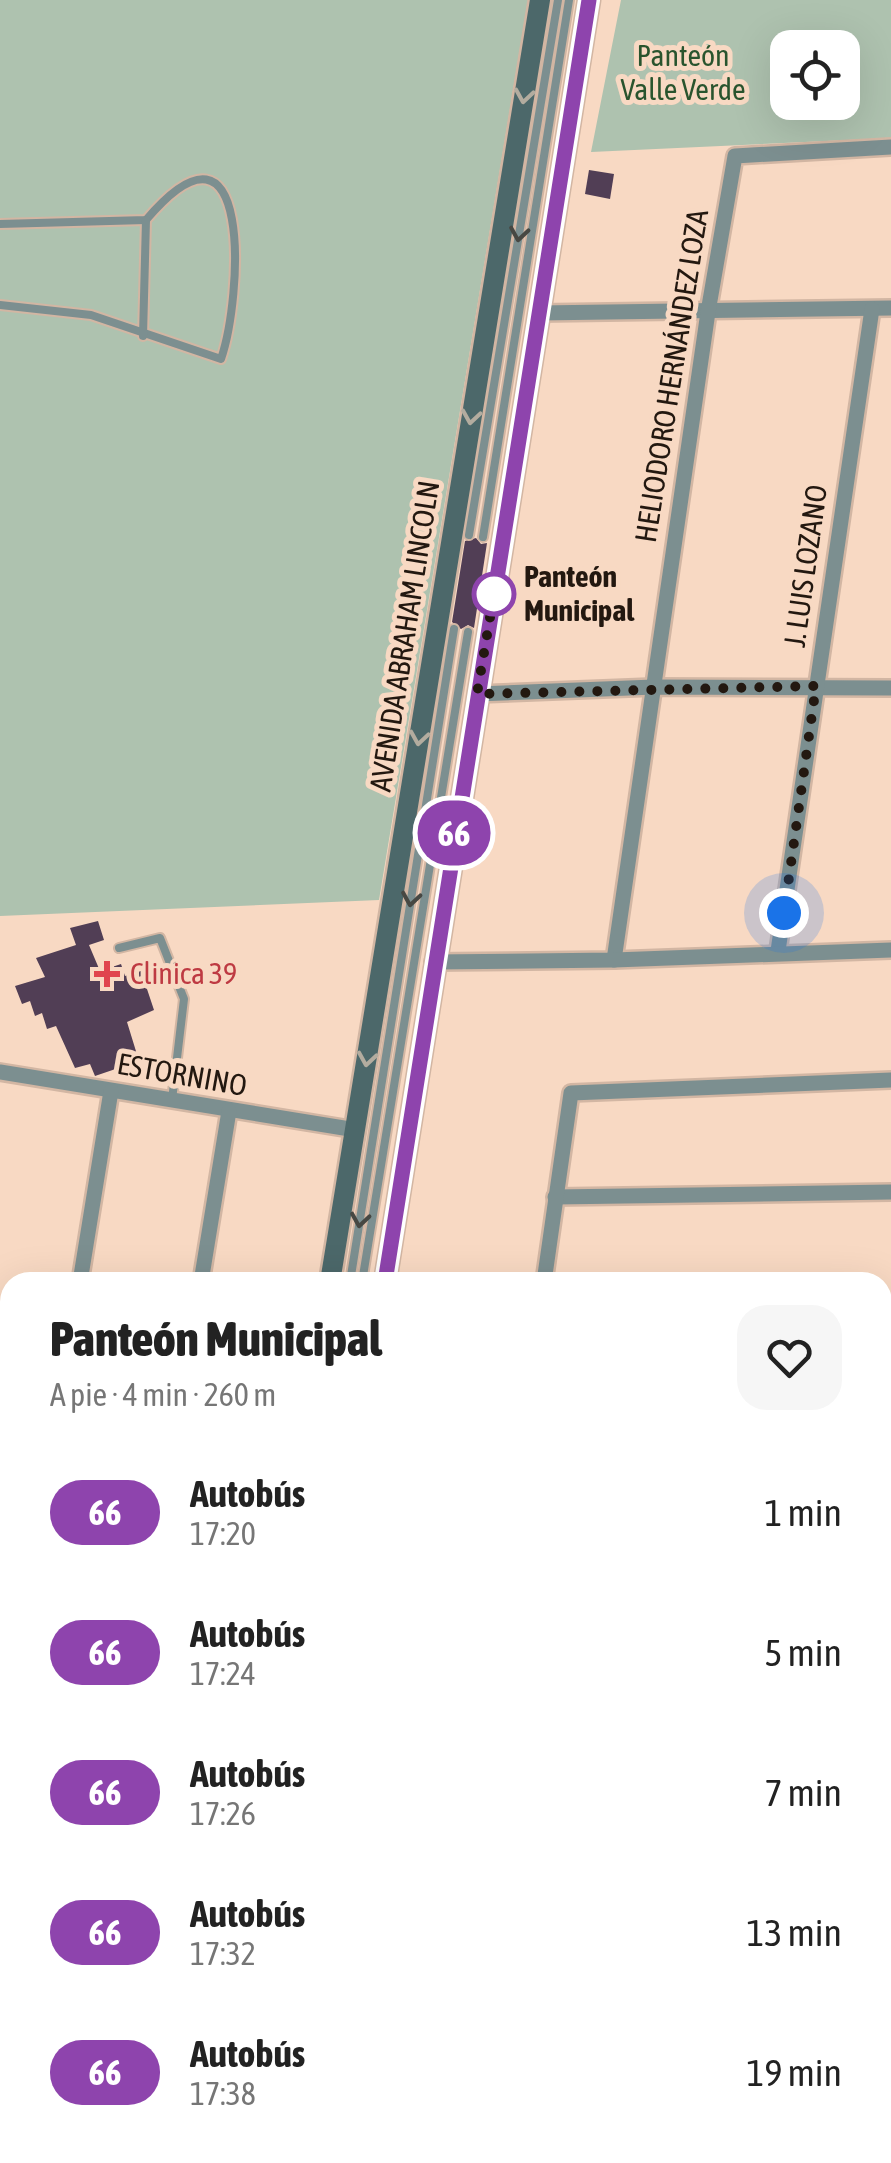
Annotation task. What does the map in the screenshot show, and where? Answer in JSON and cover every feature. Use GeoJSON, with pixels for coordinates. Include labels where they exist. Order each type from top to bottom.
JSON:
{"type":"FeatureCollection","features":[{"type":"Feature","properties":{"kind":"main road","name":"AVENIDA ABRAHAM LINCOLN"},"geometry":{"type":"LineString","coordinates":[[332,1272],[540,0]]}},
{"type":"Feature","properties":{"kind":"main road"},"geometry":{"type":"LineString","coordinates":[[386,1272],[589,0]]}},
{"type":"Feature","properties":{"kind":"street","name":"HELIODORO HERNÁNDEZ LOZA"},"geometry":{"type":"LineString","coordinates":[[614,960],[708,312],[735,156],[891,147]]}},
{"type":"Feature","properties":{"kind":"street"},"geometry":{"type":"LineString","coordinates":[[539,314],[891,308]]}},
{"type":"Feature","properties":{"kind":"street","name":"J. LUIS LOZANO"},"geometry":{"type":"LineString","coordinates":[[778,951],[872,309]]}},
{"type":"Feature","properties":{"kind":"street"},"geometry":{"type":"LineString","coordinates":[[477,694],[654,687],[891,688]]}},
{"type":"Feature","properties":{"kind":"street"},"geometry":{"type":"LineString","coordinates":[[433,962],[891,950]]}},
{"type":"Feature","properties":{"kind":"street","name":"ESTORNINO"},"geometry":{"type":"LineString","coordinates":[[0,1072],[356,1130]]}},
{"type":"Feature","properties":{"kind":"street"},"geometry":{"type":"LineString","coordinates":[[545,1272],[571,1094],[891,1080]]}},
{"type":"Feature","properties":{"kind":"street"},"geometry":{"type":"LineString","coordinates":[[82,1272],[111,1090]]}},
{"type":"Feature","properties":{"kind":"street"},"geometry":{"type":"LineString","coordinates":[[202,1272],[229,1111]]}},
{"type":"Feature","properties":{"kind":"street"},"geometry":{"type":"LineString","coordinates":[[556,1196],[891,1192]]}},
{"type":"Feature","properties":{"kind":"lane"},"geometry":{"type":"LineString","coordinates":[[470,535],[558,0]]}},
{"type":"Feature","properties":{"kind":"lane"},"geometry":{"type":"LineString","coordinates":[[483,537],[569,0]]}},
{"type":"Feature","properties":{"kind":"lane"},"geometry":{"type":"LineString","coordinates":[[0,224],[146,220],[182,184],[218,185],[227,195],[236,240],[221,359],[64,309],[0,305]]}},
{"type":"Feature","properties":{"kind":"lane"},"geometry":{"type":"LineString","coordinates":[[143,336],[146,220]]}},
{"type":"Feature","properties":{"kind":"lane"},"geometry":{"type":"LineString","coordinates":[[352,1272],[454,630]]}},
{"type":"Feature","properties":{"kind":"lane"},"geometry":{"type":"LineString","coordinates":[[364,1272],[468,632]]}},
{"type":"Feature","properties":{"kind":"lane"},"geometry":{"type":"LineString","coordinates":[[118,948],[160,938],[184,999],[172,1100]]}},
{"type":"Feature","properties":{"kind":"green space"},"geometry":{"type":"Polygon","coordinates":[[[0,0],[528,0],[379,900],[0,916],[0,0]]]}},
{"type":"Feature","properties":{"kind":"green space","name":"Panteón Valle Verde"},"geometry":{"type":"Polygon","coordinates":[[[621,0],[891,0],[891,138],[591,152],[621,0]]]}},
{"type":"Feature","properties":{"kind":"building"},"geometry":{"type":"Polygon","coordinates":[[[589,170],[614,174],[610,199],[585,194],[589,170]]]}},
{"type":"Feature","properties":{"kind":"building","name":"Panteón Municipal"},"geometry":{"type":"Polygon","coordinates":[[[476,538],[481,544],[487,543],[474,628],[468,625],[461,629],[452,622],[465,541],[476,538]]]}},
{"type":"Feature","properties":{"kind":"building"},"geometry":{"type":"Polygon","coordinates":[[[98,921],[104,940],[89,945],[100,971],[121,964],[125,976],[141,971],[154,1010],[127,1022],[139,1061],[95,1076],[90,1064],[75,1068],[56,1026],[47,1029],[42,1013],[35,1016],[30,1001],[22,1004],[15,986],[45,977],[36,958],[76,945],[70,928],[98,921]]]}},
{"type":"Feature","properties":{"kind":"bus line","name":"66"},"geometry":{"type":"LineString","coordinates":[[386,1272],[589,0]]}},
{"type":"Feature","properties":{"kind":"place","name":"Panteón Municipal"},"geometry":{"type":"Point","coordinates":[494,594]}},
{"type":"Feature","properties":{"kind":"place","name":"Clinica 39"},"geometry":{"type":"Point","coordinates":[107,974]}},
{"type":"Feature","properties":{"kind":"route"},"geometry":{"type":"LineString","coordinates":[[494,594],[495,588],[477,694],[816,686],[784,913]]}}]}
